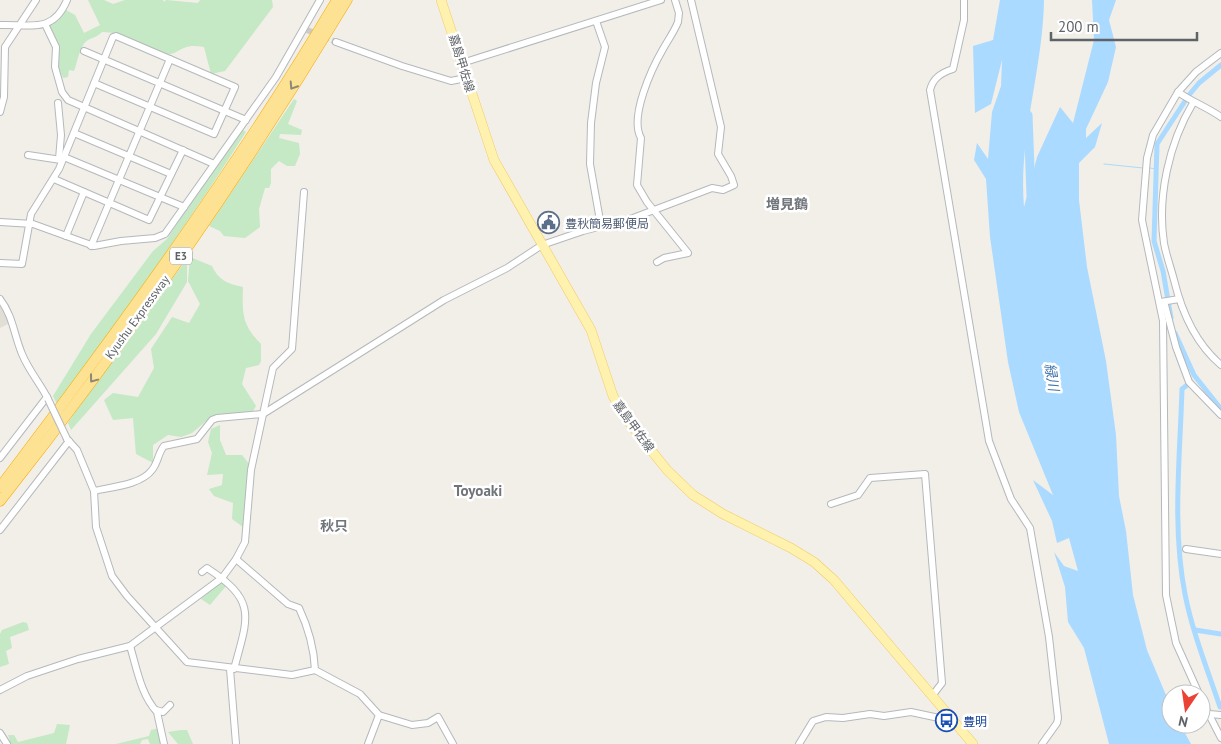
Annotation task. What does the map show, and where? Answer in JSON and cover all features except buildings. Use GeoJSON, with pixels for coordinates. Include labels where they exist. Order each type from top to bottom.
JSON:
{"type":"FeatureCollection","features":[{"type":"Feature","properties":{"kind":"highway","name":"Kyushu Expressway"},"geometry":{"type":"LineString","coordinates":[[0,487],[119,329],[222,180],[337,0]]}},
{"type":"Feature","properties":{"kind":"highway","name":"Kyushu Expressway"},"geometry":{"type":"LineString","coordinates":[[0,501],[168,275],[301,75],[347,0]]}},
{"type":"Feature","properties":{"kind":"main road","name":"嘉島甲佐線"},"geometry":{"type":"LineString","coordinates":[[441,0],[494,160],[591,330],[613,396],[627,420],[667,470],[693,495],[709,506],[814,562],[848,595],[973,744]]}},
{"type":"Feature","properties":{"kind":"street"},"geometry":{"type":"LineString","coordinates":[[0,112],[4,97],[5,47],[36,0]]}},
{"type":"Feature","properties":{"kind":"street"},"geometry":{"type":"LineString","coordinates":[[0,25],[45,24],[57,17],[67,0]]}},
{"type":"Feature","properties":{"kind":"street"},"geometry":{"type":"LineString","coordinates":[[0,222],[29,223],[91,246],[159,237],[169,231],[276,77],[320,0]]}},
{"type":"Feature","properties":{"kind":"street"},"geometry":{"type":"LineString","coordinates":[[462,63],[661,0]]}},
{"type":"Feature","properties":{"kind":"street"},"geometry":{"type":"LineString","coordinates":[[657,262],[664,258],[686,254],[688,251],[654,211],[641,193],[636,180],[640,138],[638,133],[639,108],[646,83],[678,22],[679,12],[674,0]]}},
{"type":"Feature","properties":{"kind":"street"},"geometry":{"type":"LineString","coordinates":[[94,491],[137,481],[147,476],[155,466],[164,446],[197,439],[212,420],[223,416],[263,414],[444,300],[507,268],[542,245],[654,211],[712,188],[723,190],[734,184],[718,154],[722,127],[691,0]]}},
{"type":"Feature","properties":{"kind":"street"},"geometry":{"type":"LineString","coordinates":[[964,0],[964,20],[953,69],[944,72],[932,81],[930,90],[989,441],[1011,499],[1030,528],[1035,552],[1043,610],[1049,637],[1058,718],[1057,723],[1042,744]]}},
{"type":"Feature","properties":{"kind":"street"},"geometry":{"type":"LineString","coordinates":[[596,21],[605,47],[596,83],[591,123],[590,164],[601,226]]}},
{"type":"Feature","properties":{"kind":"street"},"geometry":{"type":"LineString","coordinates":[[45,24],[56,47],[55,67],[62,92],[68,100],[214,164]]}},
{"type":"Feature","properties":{"kind":"street"},"geometry":{"type":"LineString","coordinates":[[0,263],[22,264],[29,223],[35,204],[54,179],[113,37],[116,36],[235,87],[214,134],[94,84]]}},
{"type":"Feature","properties":{"kind":"street"},"geometry":{"type":"LineString","coordinates":[[336,42],[402,66],[451,81],[466,78]]}},
{"type":"Feature","properties":{"kind":"street"},"geometry":{"type":"LineString","coordinates":[[84,51],[246,120]]}},
{"type":"Feature","properties":{"kind":"street"},"geometry":{"type":"LineString","coordinates":[[1221,53],[1196,72],[1178,92],[1153,135],[1146,172],[1142,220],[1162,301],[1189,382],[1221,415]]}},
{"type":"Feature","properties":{"kind":"street"},"geometry":{"type":"LineString","coordinates":[[91,246],[108,202],[170,60]]}},
{"type":"Feature","properties":{"kind":"street"},"geometry":{"type":"LineString","coordinates":[[1178,92],[1193,103],[1206,106],[1221,117]]}},
{"type":"Feature","properties":{"kind":"street"},"geometry":{"type":"LineString","coordinates":[[58,103],[62,159]]}},
{"type":"Feature","properties":{"kind":"street"},"geometry":{"type":"LineString","coordinates":[[1193,103],[1180,124],[1172,148],[1164,204],[1164,243],[1179,300],[1189,325],[1206,352],[1221,365]]}},
{"type":"Feature","properties":{"kind":"street"},"geometry":{"type":"LineString","coordinates":[[74,133],[171,174]]}},
{"type":"Feature","properties":{"kind":"street"},"geometry":{"type":"LineString","coordinates":[[54,179],[149,220],[183,150]]}},
{"type":"Feature","properties":{"kind":"street"},"geometry":{"type":"LineString","coordinates":[[28,155],[62,159],[118,179],[184,207]]}},
{"type":"Feature","properties":{"kind":"street"},"geometry":{"type":"LineString","coordinates":[[66,236],[84,192]]}},
{"type":"Feature","properties":{"kind":"street"},"geometry":{"type":"LineString","coordinates":[[0,690],[27,676],[78,658],[130,646],[222,578],[236,559],[244,542],[251,470],[273,368],[292,349],[304,192]]}},
{"type":"Feature","properties":{"kind":"street"},"geometry":{"type":"LineString","coordinates":[[0,299],[9,311],[20,351],[30,373],[48,398],[68,440],[77,450],[94,491],[96,527],[112,576],[127,596],[187,662],[292,675],[315,670],[353,689],[366,699],[379,715],[412,725],[438,718],[453,744]]}},
{"type":"Feature","properties":{"kind":"street"},"geometry":{"type":"LineString","coordinates":[[1162,301],[1179,300]]}},
{"type":"Feature","properties":{"kind":"street"},"geometry":{"type":"LineString","coordinates":[[1162,301],[1164,335],[1166,595],[1176,643],[1194,684]]}},
{"type":"Feature","properties":{"kind":"street"},"geometry":{"type":"LineString","coordinates":[[0,458],[48,398]]}},
{"type":"Feature","properties":{"kind":"street"},"geometry":{"type":"LineString","coordinates":[[0,530],[68,440]]}},
{"type":"Feature","properties":{"kind":"street"},"geometry":{"type":"LineString","coordinates":[[830,504],[858,495],[870,478],[925,474],[942,683],[932,696]]}},
{"type":"Feature","properties":{"kind":"street"},"geometry":{"type":"LineString","coordinates":[[1186,549],[1221,554]]}},
{"type":"Feature","properties":{"kind":"street"},"geometry":{"type":"LineString","coordinates":[[236,559],[288,604],[299,608],[307,624],[314,650],[315,670]]}},
{"type":"Feature","properties":{"kind":"street"},"geometry":{"type":"LineString","coordinates":[[202,572],[207,568],[222,578],[242,598],[246,607],[244,630],[232,669],[236,744]]}},
{"type":"Feature","properties":{"kind":"street"},"geometry":{"type":"LineString","coordinates":[[130,646],[138,678],[152,709],[163,712],[170,705]]}},
{"type":"Feature","properties":{"kind":"street"},"geometry":{"type":"LineString","coordinates":[[156,710],[164,744]]}},
{"type":"Feature","properties":{"kind":"street"},"geometry":{"type":"LineString","coordinates":[[799,744],[813,721],[826,717],[843,718],[870,714],[884,716],[911,712],[953,721]]}},
{"type":"Feature","properties":{"kind":"street"},"geometry":{"type":"LineString","coordinates":[[368,744],[379,715]]}},
{"type":"Feature","properties":{"kind":"street"},"geometry":{"type":"LineString","coordinates":[[1211,718],[1221,738]]}},
{"type":"Feature","properties":{"kind":"street"},"geometry":{"type":"LineString","coordinates":[[0,734],[7,744]]}},
{"type":"Feature","properties":{"kind":"shaded area"},"geometry":{"type":"Polygon","coordinates":[[[0,302],[9,319],[8,324],[0,328],[0,302]]]}},
{"type":"Feature","properties":{"kind":"green space"},"geometry":{"type":"Polygon","coordinates":[[[88,0],[104,0],[113,4],[125,0],[163,0],[164,2],[166,0],[198,3],[200,0],[272,0],[273,7],[225,71],[211,74],[204,47],[189,46],[174,53],[166,54],[120,35],[102,32],[85,42],[74,71],[69,70],[68,77],[63,78],[58,66],[59,44],[48,24],[58,21],[66,10],[75,15],[84,33],[100,25],[88,0]]]}},
{"type":"Feature","properties":{"kind":"green space"},"geometry":{"type":"Polygon","coordinates":[[[294,99],[297,101],[288,124],[302,130],[301,135],[280,134],[279,138],[299,143],[300,154],[295,166],[287,166],[279,161],[271,169],[271,183],[269,188],[265,188],[259,209],[260,227],[245,238],[224,236],[220,231],[209,226],[294,99]]]}},
{"type":"Feature","properties":{"kind":"green space"},"geometry":{"type":"Polygon","coordinates":[[[243,130],[246,132],[178,235],[57,404],[53,396],[91,334],[153,251],[167,239],[214,167],[243,130]]]}},
{"type":"Feature","properties":{"kind":"green space"},"geometry":{"type":"Polygon","coordinates":[[[190,257],[212,266],[217,275],[224,281],[243,287],[244,318],[250,331],[261,344],[261,361],[259,365],[246,368],[242,384],[256,406],[253,411],[212,416],[192,433],[181,437],[168,435],[153,445],[153,463],[136,454],[133,418],[113,420],[104,400],[113,393],[138,397],[154,368],[151,349],[172,317],[189,323],[200,304],[188,281],[190,257]]]}},
{"type":"Feature","properties":{"kind":"green space"},"geometry":{"type":"Polygon","coordinates":[[[187,259],[187,282],[156,334],[71,430],[68,423],[83,400],[187,259]]]}},
{"type":"Feature","properties":{"kind":"green space"},"geometry":{"type":"Polygon","coordinates":[[[220,425],[220,440],[226,455],[242,455],[250,465],[243,527],[232,519],[233,503],[214,496],[209,489],[222,485],[223,474],[207,475],[212,453],[208,442],[211,429],[220,425]]]}},
{"type":"Feature","properties":{"kind":"green space"},"geometry":{"type":"Polygon","coordinates":[[[222,581],[227,585],[210,605],[201,599],[222,581]]]}},
{"type":"Feature","properties":{"kind":"green space"},"geometry":{"type":"Polygon","coordinates":[[[23,622],[27,623],[29,630],[10,637],[12,648],[6,651],[9,664],[0,667],[0,634],[2,630],[23,622]]]}},
{"type":"Feature","properties":{"kind":"green space"},"geometry":{"type":"Polygon","coordinates":[[[57,724],[70,725],[66,744],[11,744],[8,735],[14,735],[18,742],[54,733],[57,724]]]}},
{"type":"Feature","properties":{"kind":"green space"},"geometry":{"type":"Polygon","coordinates":[[[159,728],[162,744],[150,744],[148,739],[142,740],[140,744],[116,744],[149,736],[151,730],[159,728]]]}},
{"type":"Feature","properties":{"kind":"green space"},"geometry":{"type":"Polygon","coordinates":[[[187,730],[193,744],[178,744],[168,732],[187,730]]]}},
{"type":"Feature","properties":{"kind":"water"},"geometry":{"type":"Polygon","coordinates":[[[1000,0],[1044,0],[1040,52],[1024,155],[1024,207],[1037,157],[1060,107],[1073,123],[1094,40],[1092,0],[1116,0],[1109,20],[1116,47],[1108,82],[1086,129],[1086,138],[1102,123],[1095,147],[1079,163],[1079,200],[1087,267],[1106,361],[1116,435],[1119,496],[1126,531],[1133,595],[1147,650],[1161,684],[1161,734],[1186,734],[1191,744],[1109,744],[1084,648],[1068,622],[1065,587],[1054,552],[1064,566],[1078,571],[1069,538],[1057,543],[1052,521],[1033,480],[1053,495],[1019,412],[1008,362],[990,237],[986,179],[974,160],[977,143],[988,159],[992,112],[1001,86],[1002,60],[991,104],[975,113],[973,46],[993,40],[1000,0]]]}},
{"type":"Feature","properties":{"kind":"waterway"},"geometry":{"type":"LineString","coordinates":[[1171,318],[1163,271],[1154,241],[1157,144],[1189,95],[1199,83],[1221,65]]}},
{"type":"Feature","properties":{"kind":"waterway","name":"緑川"},"geometry":{"type":"LineString","coordinates":[[1028,115],[1031,195]]}},
{"type":"Feature","properties":{"kind":"waterway"},"geometry":{"type":"LineString","coordinates":[[1104,164],[1143,168]]}},
{"type":"Feature","properties":{"kind":"waterway"},"geometry":{"type":"LineString","coordinates":[[1150,168],[1156,169]]}},
{"type":"Feature","properties":{"kind":"waterway"},"geometry":{"type":"LineString","coordinates":[[1175,333],[1194,375],[1221,409]]}},
{"type":"Feature","properties":{"kind":"waterway"},"geometry":{"type":"LineString","coordinates":[[1191,382],[1182,389],[1178,492],[1181,569],[1188,608],[1196,637],[1220,707]]}},
{"type":"Feature","properties":{"kind":"waterway"},"geometry":{"type":"LineString","coordinates":[[1195,630],[1221,634]]}},
{"type":"Feature","properties":{"kind":"tunnel"},"geometry":{"type":"LineString","coordinates":[[307,30],[336,42]]}},
{"type":"Feature","properties":{"kind":"place","name":"豊秋簡易郵便局"},"geometry":{"type":"Point","coordinates":[549,223]}},
{"type":"Feature","properties":{"kind":"place","name":"豊明"},"geometry":{"type":"Point","coordinates":[947,721]}},
{"type":"Feature","properties":{"kind":"district","name":"増見鶴"},"geometry":{"type":"Point","coordinates":[787,204]}},
{"type":"Feature","properties":{"kind":"district","name":"Toyoaki"},"geometry":{"type":"Point","coordinates":[478,490]}},
{"type":"Feature","properties":{"kind":"district","name":"秋只"},"geometry":{"type":"Point","coordinates":[334,526]}}]}
